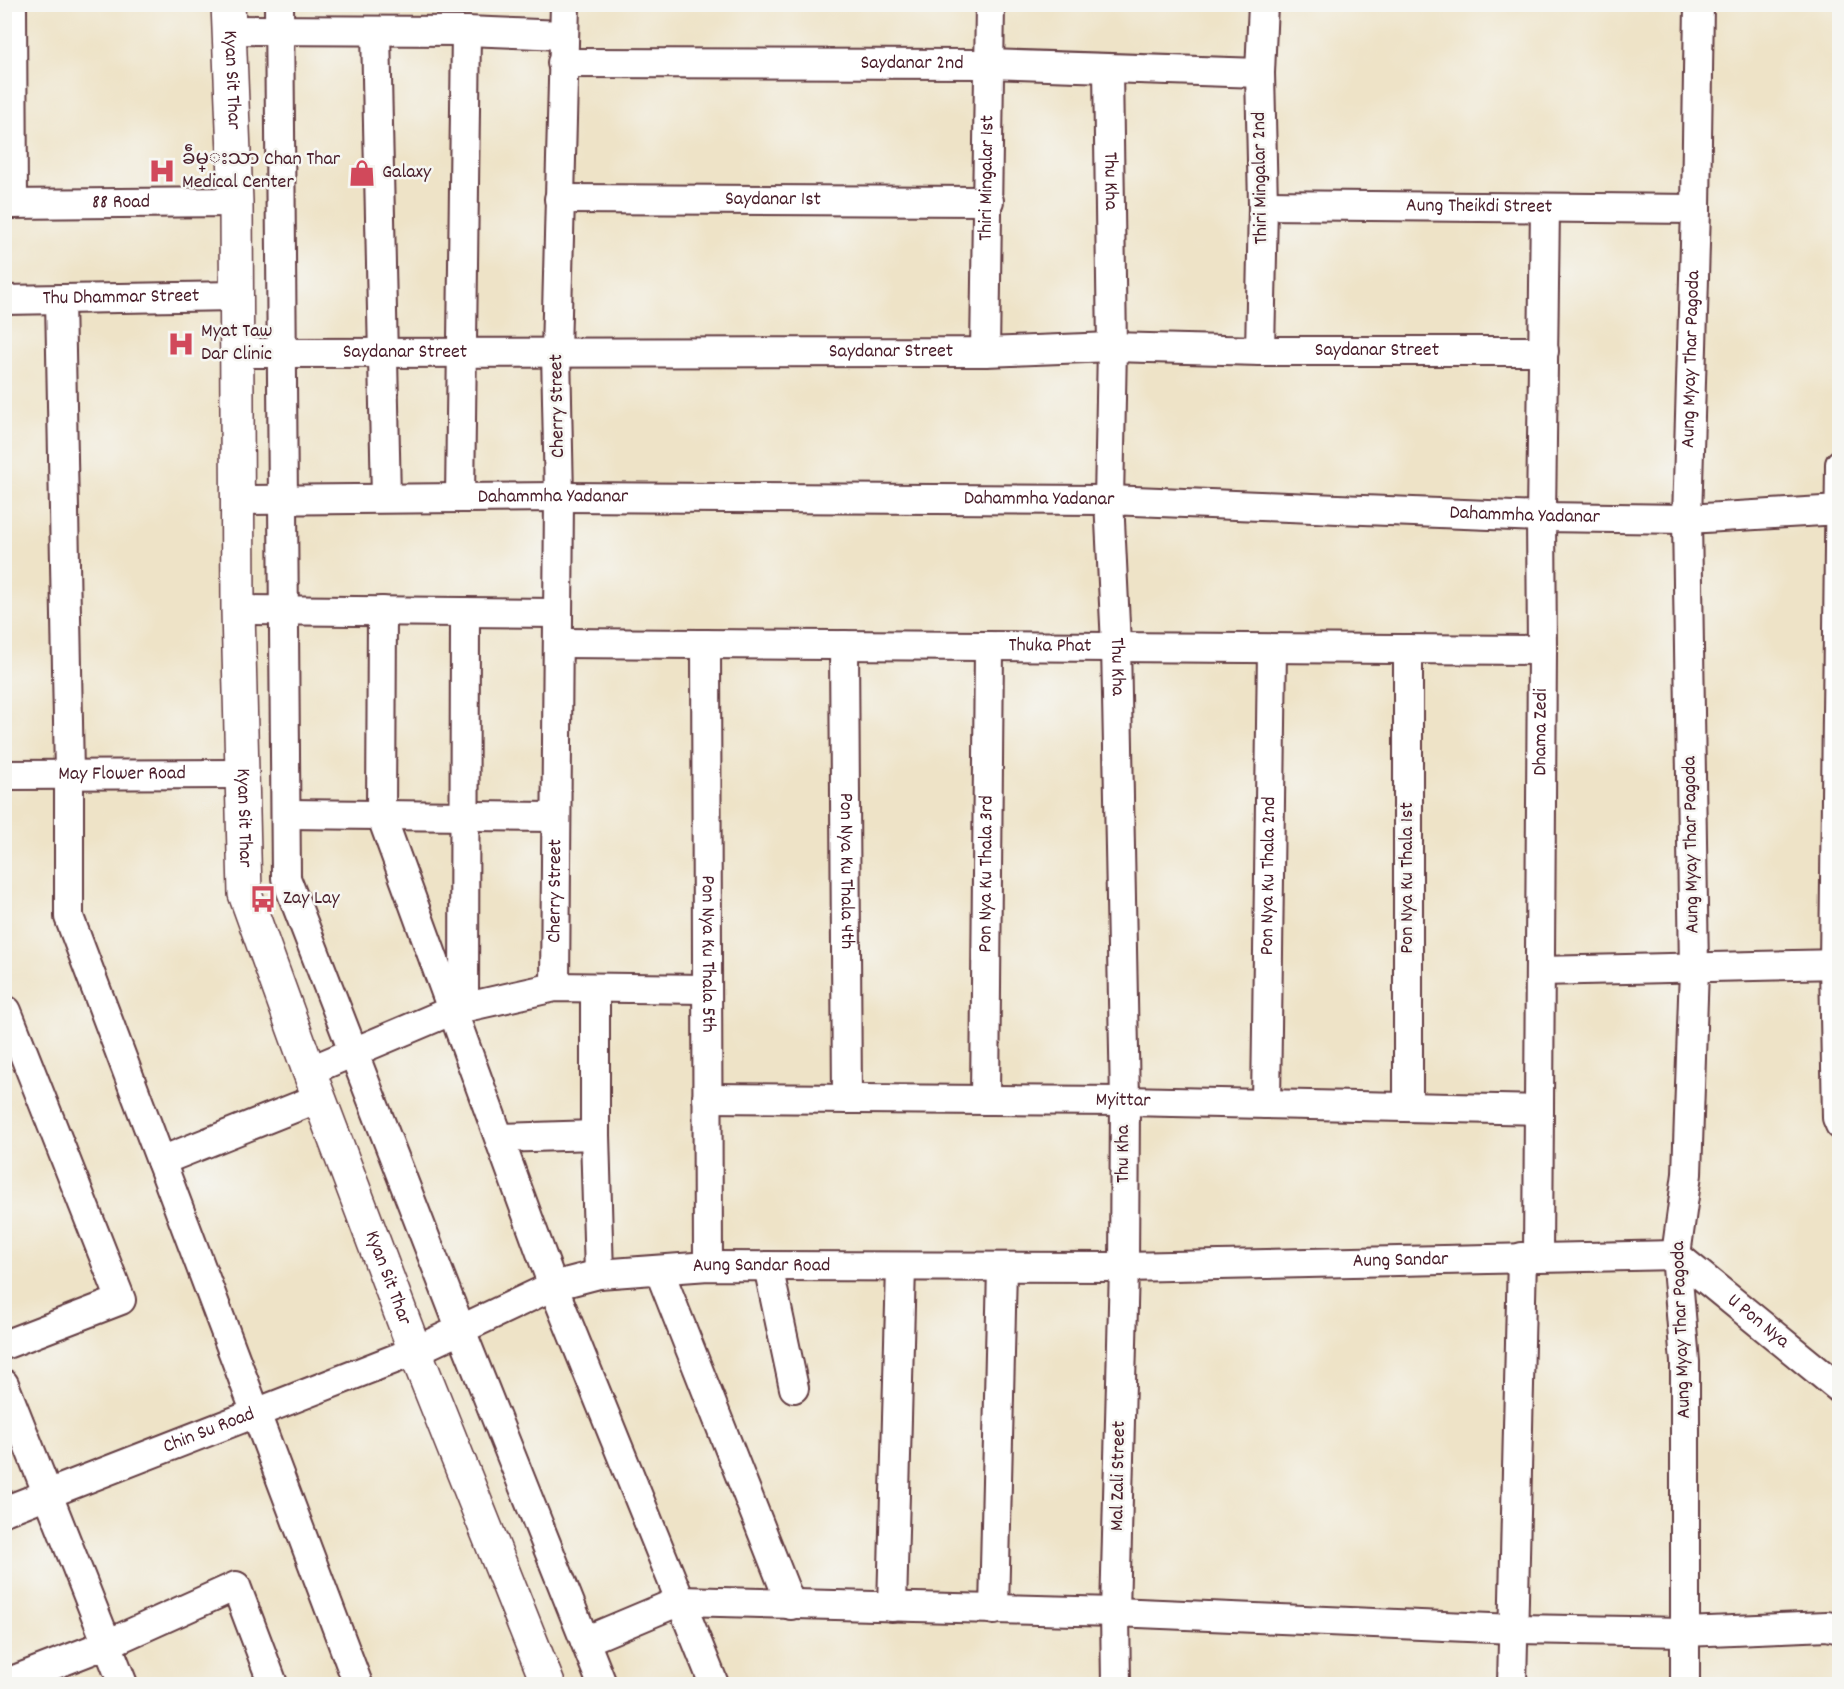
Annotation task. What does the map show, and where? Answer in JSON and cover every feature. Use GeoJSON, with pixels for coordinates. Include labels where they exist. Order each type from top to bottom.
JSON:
{"type":"FeatureCollection","features":[{"type":"Feature","properties":{"kind":"main road","name":"Kyan Sit Thar"},"geometry":{"type":"LineString","coordinates":[[229,17],[236,202],[238,610],[245,894],[415,1352],[548,1684]]}},
{"type":"Feature","properties":{"kind":"street"},"geometry":{"type":"LineString","coordinates":[[9,204],[12,4]]}},
{"type":"Feature","properties":{"kind":"street","name":"Cherry Street"},"geometry":{"type":"LineString","coordinates":[[555,987],[559,497],[556,352],[565,4]]}},
{"type":"Feature","properties":{"kind":"street","name":"Thiri Mingalar 1st"},"geometry":{"type":"LineString","coordinates":[[985,352],[989,201],[990,4]]}},
{"type":"Feature","properties":{"kind":"street","name":"Thiri Mingalar 2nd"},"geometry":{"type":"LineString","coordinates":[[1260,351],[1263,205],[1260,73],[1263,4]]}},
{"type":"Feature","properties":{"kind":"street","name":"Aung Myay Thar Pagoda"},"geometry":{"type":"LineString","coordinates":[[1684,1684],[1685,1362],[1676,1255],[1687,1174],[1694,969],[1687,519],[1699,4]]}},
{"type":"Feature","properties":{"kind":"street"},"geometry":{"type":"LineString","coordinates":[[229,17],[279,18],[376,31],[466,31],[563,35]]}},
{"type":"Feature","properties":{"kind":"street"},"geometry":{"type":"LineString","coordinates":[[279,18],[286,878],[352,1052],[602,1684]]}},
{"type":"Feature","properties":{"kind":"street"},"geometry":{"type":"LineString","coordinates":[[376,31],[386,498]]}},
{"type":"Feature","properties":{"kind":"street"},"geometry":{"type":"LineString","coordinates":[[460,498],[466,31]]}},
{"type":"Feature","properties":{"kind":"street","name":"Saydanar 2nd"},"geometry":{"type":"LineString","coordinates":[[562,63],[990,64],[1260,73]]}},
{"type":"Feature","properties":{"kind":"street","name":"Thu Kha"},"geometry":{"type":"LineString","coordinates":[[1108,69],[1112,347],[1109,500],[1116,645],[1125,1101],[1124,1267]]}},
{"type":"Feature","properties":{"kind":"street","name":"Saydanar 1st"},"geometry":{"type":"LineString","coordinates":[[560,199],[989,201]]}},
{"type":"Feature","properties":{"kind":"street","name":"88 Road"},"geometry":{"type":"LineString","coordinates":[[9,204],[236,202]]}},
{"type":"Feature","properties":{"kind":"street","name":"Aung Theikdi Street"},"geometry":{"type":"LineString","coordinates":[[1263,205],[1696,209]]}},
{"type":"Feature","properties":{"kind":"street","name":"Dhama Zedi"},"geometry":{"type":"LineString","coordinates":[[1512,1684],[1530,1257],[1539,1110],[1541,518],[1545,208]]}},
{"type":"Feature","properties":{"kind":"street","name":"Thu Dhammar Street"},"geometry":{"type":"LineString","coordinates":[[4,300],[236,296]]}},
{"type":"Feature","properties":{"kind":"street"},"geometry":{"type":"LineString","coordinates":[[60,299],[69,774],[69,917],[358,1684]]}},
{"type":"Feature","properties":{"kind":"street","name":"Saydanar Street"},"geometry":{"type":"LineString","coordinates":[[237,353],[985,352],[1112,347],[1260,351],[1544,351]]}},
{"type":"Feature","properties":{"kind":"street"},"geometry":{"type":"LineString","coordinates":[[1839,464],[1837,964],[1837,1118],[1839,1125]]}},
{"type":"Feature","properties":{"kind":"street","name":"Dahammha Yadanar"},"geometry":{"type":"LineString","coordinates":[[238,500],[559,497],[1109,500],[1541,518],[1687,519],[1839,510]]}},
{"type":"Feature","properties":{"kind":"street"},"geometry":{"type":"LineString","coordinates":[[238,610],[558,613]]}},
{"type":"Feature","properties":{"kind":"street"},"geometry":{"type":"LineString","coordinates":[[382,611],[381,815],[459,1008],[500,1138],[553,1286],[714,1684]]}},
{"type":"Feature","properties":{"kind":"street"},"geometry":{"type":"LineString","coordinates":[[459,1008],[465,816],[465,612]]}},
{"type":"Feature","properties":{"kind":"street","name":"Thuka Phat"},"geometry":{"type":"LineString","coordinates":[[558,643],[989,647],[1116,645],[1272,649],[1542,650]]}},
{"type":"Feature","properties":{"kind":"street","name":"Pon Nya Ku Thala 5th"},"geometry":{"type":"LineString","coordinates":[[706,644],[705,989],[708,1266]]}},
{"type":"Feature","properties":{"kind":"street","name":"Pon Nya Ku Thala 4th"},"geometry":{"type":"LineString","coordinates":[[844,645],[847,1099]]}},
{"type":"Feature","properties":{"kind":"street","name":"Pon Nya Ku Thala 3rd"},"geometry":{"type":"LineString","coordinates":[[985,1100],[989,647]]}},
{"type":"Feature","properties":{"kind":"street","name":"Pon Nya Ku Thala 2nd"},"geometry":{"type":"LineString","coordinates":[[1266,1104],[1272,649]]}},
{"type":"Feature","properties":{"kind":"street","name":"Pon Nya Ku Thala 1st"},"geometry":{"type":"LineString","coordinates":[[1408,649],[1408,1107]]}},
{"type":"Feature","properties":{"kind":"street","name":"May Flower Road"},"geometry":{"type":"LineString","coordinates":[[4,775],[242,774]]}},
{"type":"Feature","properties":{"kind":"street"},"geometry":{"type":"LineString","coordinates":[[286,814],[556,817]]}},
{"type":"Feature","properties":{"kind":"street"},"geometry":{"type":"LineString","coordinates":[[1540,971],[1837,964]]}},
{"type":"Feature","properties":{"kind":"street"},"geometry":{"type":"LineString","coordinates":[[161,1161],[314,1085],[352,1052],[459,1008],[555,987],[705,989]]}},
{"type":"Feature","properties":{"kind":"street"},"geometry":{"type":"LineString","coordinates":[[596,989],[595,1135],[598,1274]]}},
{"type":"Feature","properties":{"kind":"street"},"geometry":{"type":"LineString","coordinates":[[4,1012],[7,1011],[122,1300],[4,1345]]}},
{"type":"Feature","properties":{"kind":"street","name":"Myittar"},"geometry":{"type":"LineString","coordinates":[[707,1098],[1125,1101],[1539,1110]]}},
{"type":"Feature","properties":{"kind":"street"},"geometry":{"type":"LineString","coordinates":[[500,1138],[595,1135]]}},
{"type":"Feature","properties":{"kind":"street","name":"Aung Sandar"},"geometry":{"type":"LineString","coordinates":[[1124,1267],[1676,1255]]}},
{"type":"Feature","properties":{"kind":"street","name":"U Pon Nya"},"geometry":{"type":"LineString","coordinates":[[1676,1255],[1839,1389]]}},
{"type":"Feature","properties":{"kind":"street","name":"Aung Sandar Road"},"geometry":{"type":"LineString","coordinates":[[415,1352],[553,1286],[598,1274],[708,1266],[1124,1267]]}},
{"type":"Feature","properties":{"kind":"street"},"geometry":{"type":"LineString","coordinates":[[768,1266],[794,1388]]}},
{"type":"Feature","properties":{"kind":"street"},"geometry":{"type":"LineString","coordinates":[[892,1607],[901,1267]]}},
{"type":"Feature","properties":{"kind":"street","name":"Mal Zali Street"},"geometry":{"type":"LineString","coordinates":[[1116,1684],[1115,1612],[1124,1267]]}},
{"type":"Feature","properties":{"kind":"street"},"geometry":{"type":"LineString","coordinates":[[994,1610],[1002,1268]]}},
{"type":"Feature","properties":{"kind":"street"},"geometry":{"type":"LineString","coordinates":[[659,1270],[791,1605]]}},
{"type":"Feature","properties":{"kind":"street","name":"Chin Su Road"},"geometry":{"type":"LineString","coordinates":[[4,1511],[415,1352]]}},
{"type":"Feature","properties":{"kind":"street"},"geometry":{"type":"LineString","coordinates":[[4,1384],[123,1684]]}},
{"type":"Feature","properties":{"kind":"street"},"geometry":{"type":"LineString","coordinates":[[4,1684],[107,1644],[236,1586],[273,1684]]}},
{"type":"Feature","properties":{"kind":"street"},"geometry":{"type":"LineString","coordinates":[[585,1641],[680,1601],[1115,1612],[1514,1629],[1685,1632],[1827,1626],[1839,1629]]}},
{"type":"Feature","properties":{"kind":"place","name":"ခဵမ္းသာ Chan Thar Medical Center"},"geometry":{"type":"Point","coordinates":[162,171]}},
{"type":"Feature","properties":{"kind":"place","name":"Galaxy"},"geometry":{"type":"Point","coordinates":[362,173]}},
{"type":"Feature","properties":{"kind":"place","name":"Myat Taw Dar Clinic"},"geometry":{"type":"Point","coordinates":[181,344]}},
{"type":"Feature","properties":{"kind":"place","name":"Zay Lay"},"geometry":{"type":"Point","coordinates":[263,899]}}]}
